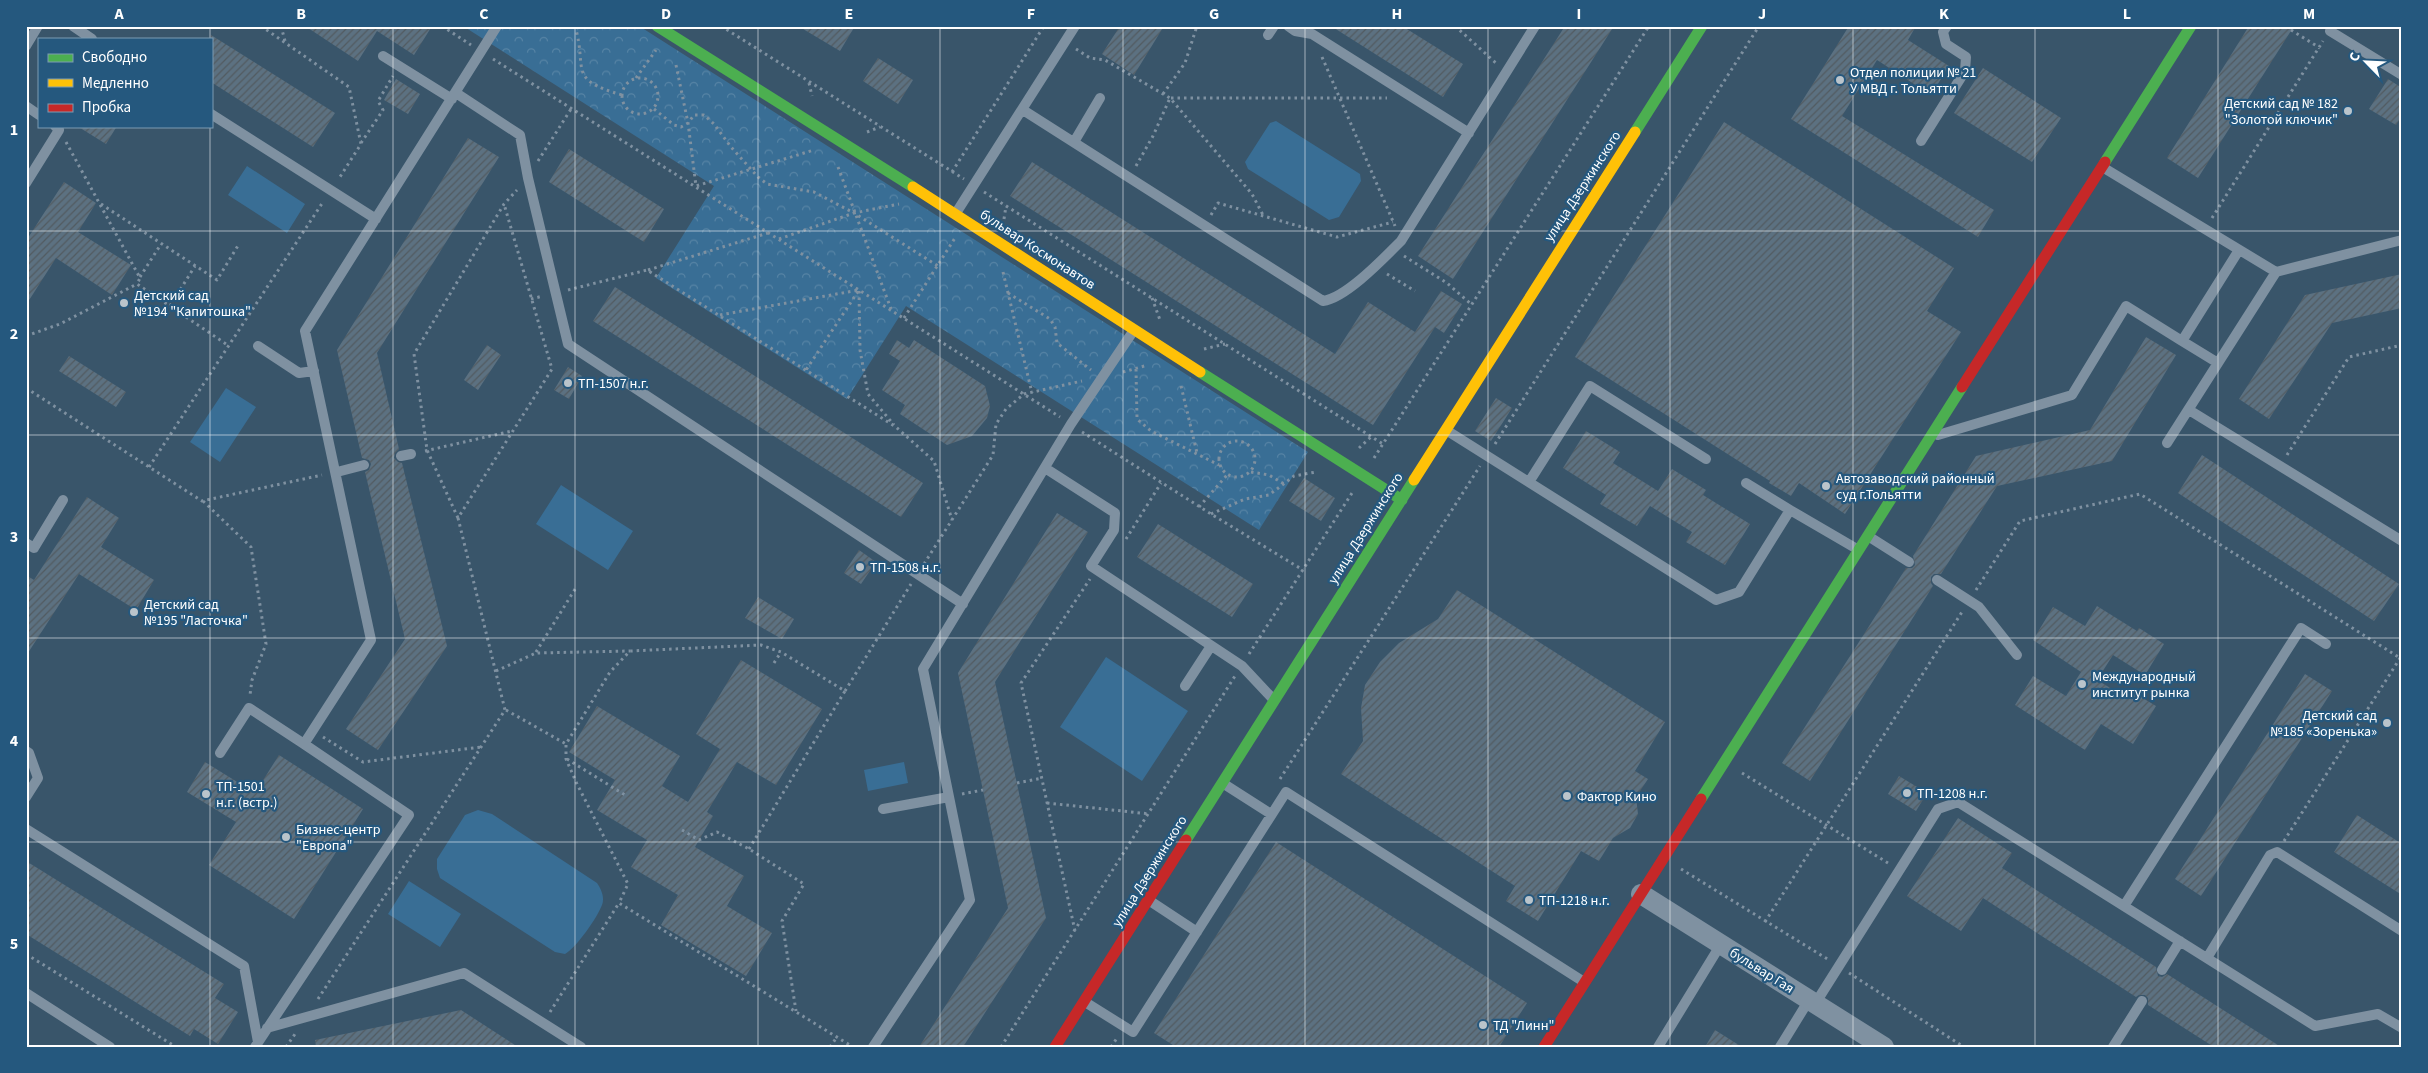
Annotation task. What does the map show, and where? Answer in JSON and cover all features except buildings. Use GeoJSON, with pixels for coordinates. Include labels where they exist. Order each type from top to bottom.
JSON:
{"type":"FeatureCollection","features":[{"type":"Feature","properties":{"kind":"street","name":"бульвар Космонавтов"},"geometry":{"type":"LineString","coordinates":[[657,26],[966,220],[1134,330],[1402,500]]}},
{"type":"Feature","properties":{"kind":"street","name":"улица Дзержинского"},"geometry":{"type":"LineString","coordinates":[[1055,1047],[1702,26]]}},
{"type":"Feature","properties":{"kind":"street"},"geometry":{"type":"LineString","coordinates":[[1544,1047],[2191,26]]}},
{"type":"Feature","properties":{"kind":"street","name":"бульвар Гая"},"geometry":{"type":"LineString","coordinates":[[1640,894],[1884,1047]]}},
{"type":"Feature","properties":{"kind":"lane"},"geometry":{"type":"LineString","coordinates":[[26,46],[38,26]]}},
{"type":"Feature","properties":{"kind":"lane"},"geometry":{"type":"LineString","coordinates":[[73,26],[91,38]]}},
{"type":"Feature","properties":{"kind":"lane"},"geometry":{"type":"LineString","coordinates":[[304,744],[372,640],[305,331],[497,26]]}},
{"type":"Feature","properties":{"kind":"lane"},"geometry":{"type":"LineString","coordinates":[[956,214],[1075,26]]}},
{"type":"Feature","properties":{"kind":"lane"},"geometry":{"type":"LineString","coordinates":[[1268,35],[1274,26]]}},
{"type":"Feature","properties":{"kind":"lane"},"geometry":{"type":"LineString","coordinates":[[1288,26],[1295,31],[1312,34],[1469,133]]}},
{"type":"Feature","properties":{"kind":"lane"},"geometry":{"type":"LineString","coordinates":[[1023,110],[1205,224],[1323,301],[1333,300],[1375,267],[1401,241],[1535,26]]}},
{"type":"Feature","properties":{"kind":"lane"},"geometry":{"type":"LineString","coordinates":[[1921,141],[1965,71],[1966,58],[1946,44],[1943,32],[1946,26]]}},
{"type":"Feature","properties":{"kind":"lane"},"geometry":{"type":"LineString","coordinates":[[2331,29],[2402,75]]}},
{"type":"Feature","properties":{"kind":"lane"},"geometry":{"type":"LineString","coordinates":[[383,56],[520,134],[528,178],[568,344],[963,604]]}},
{"type":"Feature","properties":{"kind":"lane"},"geometry":{"type":"LineString","coordinates":[[1074,142],[1100,98]]}},
{"type":"Feature","properties":{"kind":"lane"},"geometry":{"type":"LineString","coordinates":[[26,106],[38,114]]}},
{"type":"Feature","properties":{"kind":"lane"},"geometry":{"type":"LineString","coordinates":[[212,115],[376,218]]}},
{"type":"Feature","properties":{"kind":"lane"},"geometry":{"type":"LineString","coordinates":[[26,183],[57,128]]}},
{"type":"Feature","properties":{"kind":"lane"},"geometry":{"type":"LineString","coordinates":[[2102,166],[2276,272]]}},
{"type":"Feature","properties":{"kind":"lane"},"geometry":{"type":"LineString","coordinates":[[2167,443],[2276,272],[2402,240]]}},
{"type":"Feature","properties":{"kind":"lane"},"geometry":{"type":"LineString","coordinates":[[2182,341],[2239,250]]}},
{"type":"Feature","properties":{"kind":"lane"},"geometry":{"type":"LineString","coordinates":[[1929,438],[2072,395],[2126,306],[2218,363]]}},
{"type":"Feature","properties":{"kind":"lane"},"geometry":{"type":"LineString","coordinates":[[873,1047],[970,900],[923,669],[1071,424],[1134,330]]}},
{"type":"Feature","properties":{"kind":"lane"},"geometry":{"type":"LineString","coordinates":[[258,346],[300,372],[314,371]]}},
{"type":"Feature","properties":{"kind":"lane"},"geometry":{"type":"LineString","coordinates":[[1528,482],[1590,386],[1706,459]]}},
{"type":"Feature","properties":{"kind":"lane"},"geometry":{"type":"LineString","coordinates":[[2189,410],[2402,541]]}},
{"type":"Feature","properties":{"kind":"lane"},"geometry":{"type":"LineString","coordinates":[[1445,430],[1716,600],[1739,592],[1790,510]]}},
{"type":"Feature","properties":{"kind":"lane"},"geometry":{"type":"LineString","coordinates":[[337,472],[364,466]]}},
{"type":"Feature","properties":{"kind":"lane"},"geometry":{"type":"LineString","coordinates":[[1045,468],[1115,513],[1114,530],[1091,566],[1242,666],[1274,700]]}},
{"type":"Feature","properties":{"kind":"lane"},"geometry":{"type":"LineString","coordinates":[[1746,483],[1858,550]]}},
{"type":"Feature","properties":{"kind":"lane"},"geometry":{"type":"LineString","coordinates":[[26,543],[34,548],[63,500]]}},
{"type":"Feature","properties":{"kind":"lane"},"geometry":{"type":"LineString","coordinates":[[1867,536],[1909,562]]}},
{"type":"Feature","properties":{"kind":"lane"},"geometry":{"type":"LineString","coordinates":[[1937,580],[1979,607],[2017,655]]}},
{"type":"Feature","properties":{"kind":"lane"},"geometry":{"type":"LineString","coordinates":[[2124,906],[2301,628],[2326,644]]}},
{"type":"Feature","properties":{"kind":"lane"},"geometry":{"type":"LineString","coordinates":[[1185,686],[1211,646]]}},
{"type":"Feature","properties":{"kind":"lane"},"geometry":{"type":"LineString","coordinates":[[220,753],[249,708],[409,815],[257,1044]]}},
{"type":"Feature","properties":{"kind":"lane"},"geometry":{"type":"LineString","coordinates":[[26,751],[29,753],[38,778],[26,798]]}},
{"type":"Feature","properties":{"kind":"lane"},"geometry":{"type":"LineString","coordinates":[[1223,783],[1271,814]]}},
{"type":"Feature","properties":{"kind":"lane"},"geometry":{"type":"LineString","coordinates":[[1084,1001],[1133,1032],[1286,792],[1584,983]]}},
{"type":"Feature","properties":{"kind":"lane"},"geometry":{"type":"LineString","coordinates":[[883,809],[949,797]]}},
{"type":"Feature","properties":{"kind":"lane"},"geometry":{"type":"LineString","coordinates":[[1780,1047],[1839,967],[1938,810],[1958,802],[2315,1026],[2378,1014],[2402,1028]]}},
{"type":"Feature","properties":{"kind":"lane"},"geometry":{"type":"LineString","coordinates":[[26,829],[244,966],[257,1044]]}},
{"type":"Feature","properties":{"kind":"lane"},"geometry":{"type":"LineString","coordinates":[[2206,958],[2270,855],[2277,852],[2402,930]]}},
{"type":"Feature","properties":{"kind":"lane"},"geometry":{"type":"LineString","coordinates":[[1149,900],[1197,932]]}},
{"type":"Feature","properties":{"kind":"lane"},"geometry":{"type":"LineString","coordinates":[[2162,970],[2180,941]]}},
{"type":"Feature","properties":{"kind":"lane"},"geometry":{"type":"LineString","coordinates":[[1658,1047],[1721,944]]}},
{"type":"Feature","properties":{"kind":"lane"},"geometry":{"type":"LineString","coordinates":[[267,1028],[306,1019],[464,973],[581,1047]]}},
{"type":"Feature","properties":{"kind":"lane"},"geometry":{"type":"LineString","coordinates":[[26,993],[110,1047]]}},
{"type":"Feature","properties":{"kind":"lane"},"geometry":{"type":"LineString","coordinates":[[2114,1047],[2142,1001]]}},
{"type":"Feature","properties":{"kind":"path"},"geometry":{"type":"LineString","coordinates":[[261,26],[349,87],[361,144]]}},
{"type":"Feature","properties":{"kind":"path"},"geometry":{"type":"LineString","coordinates":[[281,26],[285,42]]}},
{"type":"Feature","properties":{"kind":"path"},"geometry":{"type":"LineString","coordinates":[[442,26],[1024,394],[1161,483],[1303,570]]}},
{"type":"Feature","properties":{"kind":"path"},"geometry":{"type":"LineString","coordinates":[[575,26],[581,68],[587,80],[597,87],[622,95]]}},
{"type":"Feature","properties":{"kind":"path"},"geometry":{"type":"LineString","coordinates":[[721,26],[1383,444]]}},
{"type":"Feature","properties":{"kind":"path"},"geometry":{"type":"LineString","coordinates":[[952,172],[1044,26]]}},
{"type":"Feature","properties":{"kind":"path"},"geometry":{"type":"LineString","coordinates":[[1163,94],[1185,63],[1197,26]]}},
{"type":"Feature","properties":{"kind":"path"},"geometry":{"type":"LineString","coordinates":[[1455,26],[1506,73]]}},
{"type":"Feature","properties":{"kind":"path"},"geometry":{"type":"LineString","coordinates":[[1001,1047],[1649,26]]}},
{"type":"Feature","properties":{"kind":"path"},"geometry":{"type":"LineString","coordinates":[[1278,783],[1759,26]]}},
{"type":"Feature","properties":{"kind":"path"},"geometry":{"type":"LineString","coordinates":[[2204,229],[2331,29]]}},
{"type":"Feature","properties":{"kind":"path"},"geometry":{"type":"LineString","coordinates":[[2292,30],[2320,48]]}},
{"type":"Feature","properties":{"kind":"path"},"geometry":{"type":"LineString","coordinates":[[1312,34],[1405,250],[1403,256],[1447,282],[1472,305]]}},
{"type":"Feature","properties":{"kind":"path"},"geometry":{"type":"LineString","coordinates":[[636,78],[648,80],[656,87],[659,98],[654,109],[644,114],[633,113],[624,106],[622,95],[627,84],[636,78],[650,56],[670,35]]}},
{"type":"Feature","properties":{"kind":"path"},"geometry":{"type":"LineString","coordinates":[[670,35],[688,123],[696,186]]}},
{"type":"Feature","properties":{"kind":"path"},"geometry":{"type":"LineString","coordinates":[[1066,41],[1090,58],[1105,60],[1170,98],[1252,194],[1263,215]]}},
{"type":"Feature","properties":{"kind":"path"},"geometry":{"type":"LineString","coordinates":[[149,467],[383,110],[378,101],[399,66]]}},
{"type":"Feature","properties":{"kind":"path"},"geometry":{"type":"LineString","coordinates":[[1170,98],[1389,98]]}},
{"type":"Feature","properties":{"kind":"path"},"geometry":{"type":"LineString","coordinates":[[1129,177],[1153,136],[1170,98]]}},
{"type":"Feature","properties":{"kind":"path"},"geometry":{"type":"LineString","coordinates":[[286,1047],[306,1019],[505,710],[458,518],[427,450],[414,354],[504,204],[528,178],[571,109]]}},
{"type":"Feature","properties":{"kind":"path"},"geometry":{"type":"LineString","coordinates":[[654,109],[674,125],[681,128],[694,115],[704,115],[714,124],[731,147],[767,184],[814,192],[854,213],[938,266]]}},
{"type":"Feature","properties":{"kind":"path"},"geometry":{"type":"LineString","coordinates":[[57,128],[101,204],[140,278]]}},
{"type":"Feature","properties":{"kind":"path"},"geometry":{"type":"LineString","coordinates":[[696,186],[821,148]]}},
{"type":"Feature","properties":{"kind":"path"},"geometry":{"type":"LineString","coordinates":[[836,162],[891,310]]}},
{"type":"Feature","properties":{"kind":"path"},"geometry":{"type":"LineString","coordinates":[[904,318],[984,192]]}},
{"type":"Feature","properties":{"kind":"path"},"geometry":{"type":"LineString","coordinates":[[778,239],[854,213],[902,203]]}},
{"type":"Feature","properties":{"kind":"path"},"geometry":{"type":"LineString","coordinates":[[1205,224],[1218,203],[1336,237],[1393,222]]}},
{"type":"Feature","properties":{"kind":"path"},"geometry":{"type":"LineString","coordinates":[[101,204],[217,280],[239,244]]}},
{"type":"Feature","properties":{"kind":"path"},"geometry":{"type":"LineString","coordinates":[[458,518],[552,369],[504,204]]}},
{"type":"Feature","properties":{"kind":"path"},"geometry":{"type":"LineString","coordinates":[[1006,206],[998,254],[1032,392]]}},
{"type":"Feature","properties":{"kind":"path"},"geometry":{"type":"LineString","coordinates":[[531,299],[647,270],[768,233]]}},
{"type":"Feature","properties":{"kind":"path"},"geometry":{"type":"LineString","coordinates":[[26,336],[60,324],[137,284],[162,244]]}},
{"type":"Feature","properties":{"kind":"path"},"geometry":{"type":"LineString","coordinates":[[170,306],[195,266]]}},
{"type":"Feature","properties":{"kind":"path"},"geometry":{"type":"LineString","coordinates":[[1375,267],[1415,291]]}},
{"type":"Feature","properties":{"kind":"path"},"geometry":{"type":"LineString","coordinates":[[647,270],[896,427]]}},
{"type":"Feature","properties":{"kind":"path"},"geometry":{"type":"LineString","coordinates":[[137,284],[229,346]]}},
{"type":"Feature","properties":{"kind":"path"},"geometry":{"type":"LineString","coordinates":[[720,316],[859,290]]}},
{"type":"Feature","properties":{"kind":"path"},"geometry":{"type":"LineString","coordinates":[[806,370],[859,290]]}},
{"type":"Feature","properties":{"kind":"path"},"geometry":{"type":"LineString","coordinates":[[859,290],[860,350],[868,394],[896,427],[934,461],[952,520]]}},
{"type":"Feature","properties":{"kind":"path"},"geometry":{"type":"LineString","coordinates":[[1008,292],[1050,319],[1054,326],[1057,343],[1103,377]]}},
{"type":"Feature","properties":{"kind":"path"},"geometry":{"type":"LineString","coordinates":[[2286,457],[2349,358],[2402,345]]}},
{"type":"Feature","properties":{"kind":"path"},"geometry":{"type":"LineString","coordinates":[[1136,369],[1137,419],[1151,432],[1220,465],[1227,475],[1240,478],[1251,472],[1256,460],[1252,448],[1241,441],[1228,443],[1220,452],[1220,465]]}},
{"type":"Feature","properties":{"kind":"path"},"geometry":{"type":"LineString","coordinates":[[26,388],[202,501],[251,547],[266,644],[252,680],[249,708]]}},
{"type":"Feature","properties":{"kind":"path"},"geometry":{"type":"LineString","coordinates":[[749,849],[844,691],[993,455],[996,424],[1006,409],[1024,394]]}},
{"type":"Feature","properties":{"kind":"path"},"geometry":{"type":"LineString","coordinates":[[406,455],[513,431]]}},
{"type":"Feature","properties":{"kind":"path"},"geometry":{"type":"LineString","coordinates":[[1211,514],[1245,499],[1269,495],[1294,476],[1327,470],[1344,463],[1372,436]]}},
{"type":"Feature","properties":{"kind":"path"},"geometry":{"type":"LineString","coordinates":[[202,501],[337,472]]}},
{"type":"Feature","properties":{"kind":"path"},"geometry":{"type":"LineString","coordinates":[[1251,472],[1269,476],[1284,484]]}},
{"type":"Feature","properties":{"kind":"path"},"geometry":{"type":"LineString","coordinates":[[1199,507],[1227,475]]}},
{"type":"Feature","properties":{"kind":"path"},"geometry":{"type":"LineString","coordinates":[[1126,541],[1161,483]]}},
{"type":"Feature","properties":{"kind":"path"},"geometry":{"type":"LineString","coordinates":[[1765,922],[2020,521],[2140,494],[2401,656],[2277,852]]}},
{"type":"Feature","properties":{"kind":"path"},"geometry":{"type":"LineString","coordinates":[[1075,932],[1021,683],[1093,574],[1099,571]]}},
{"type":"Feature","properties":{"kind":"path"},"geometry":{"type":"LineString","coordinates":[[536,653],[577,586]]}},
{"type":"Feature","properties":{"kind":"path"},"geometry":{"type":"LineString","coordinates":[[496,671],[536,653],[761,645],[781,652],[844,691]]}},
{"type":"Feature","properties":{"kind":"path"},"geometry":{"type":"LineString","coordinates":[[543,1022],[619,903],[628,884],[566,759],[566,744],[610,672],[630,651]]}},
{"type":"Feature","properties":{"kind":"path"},"geometry":{"type":"LineString","coordinates":[[774,663],[781,652]]}},
{"type":"Feature","properties":{"kind":"path"},"geometry":{"type":"LineString","coordinates":[[505,710],[566,744]]}},
{"type":"Feature","properties":{"kind":"path"},"geometry":{"type":"LineString","coordinates":[[313,730],[363,762],[482,746]]}},
{"type":"Feature","properties":{"kind":"path"},"geometry":{"type":"LineString","coordinates":[[566,759],[625,795]]}},
{"type":"Feature","properties":{"kind":"path"},"geometry":{"type":"LineString","coordinates":[[1737,770],[1891,865]]}},
{"type":"Feature","properties":{"kind":"path"},"geometry":{"type":"LineString","coordinates":[[1017,783],[1042,778]]}},
{"type":"Feature","properties":{"kind":"path"},"geometry":{"type":"LineString","coordinates":[[949,797],[983,790]]}},
{"type":"Feature","properties":{"kind":"path"},"geometry":{"type":"LineString","coordinates":[[1047,803],[1150,814]]}},
{"type":"Feature","properties":{"kind":"path"},"geometry":{"type":"LineString","coordinates":[[682,830],[699,840],[717,832],[749,849],[804,884],[782,922],[797,1012]]}},
{"type":"Feature","properties":{"kind":"path"},"geometry":{"type":"LineString","coordinates":[[1676,866],[1964,1047]]}},
{"type":"Feature","properties":{"kind":"path"},"geometry":{"type":"LineString","coordinates":[[619,903],[853,1047]]}},
{"type":"Feature","properties":{"kind":"path"},"geometry":{"type":"LineString","coordinates":[[26,954],[176,1047]]}},
{"type":"Feature","properties":{"kind":"path"},"geometry":{"type":"LineString","coordinates":[[1111,1047],[1124,1027]]}},
{"type":"Feature","properties":{"kind":"path"},"geometry":{"type":"LineString","coordinates":[[830,1047],[837,1037]]}},
{"type":"Feature","properties":{"kind":"green space"},"geometry":{"type":"Polygon","coordinates":[[[463,26],[639,26],[1308,452],[1259,530],[906,306],[847,399],[656,278],[714,186],[463,26]]]}},
{"type":"Feature","properties":{"kind":"green space"},"geometry":{"type":"Polygon","coordinates":[[[1276,121],[1360,174],[1361,181],[1339,217],[1329,220],[1248,169],[1245,162],[1270,123],[1276,121]]]}},
{"type":"Feature","properties":{"kind":"green space"},"geometry":{"type":"Polygon","coordinates":[[[247,166],[305,204],[287,233],[228,195],[247,166]]]}},
{"type":"Feature","properties":{"kind":"green space"},"geometry":{"type":"Polygon","coordinates":[[[226,388],[256,407],[220,462],[190,442],[226,388]]]}},
{"type":"Feature","properties":{"kind":"green space"},"geometry":{"type":"Polygon","coordinates":[[[561,485],[633,531],[608,570],[536,524],[561,485]]]}},
{"type":"Feature","properties":{"kind":"green space"},"geometry":{"type":"Polygon","coordinates":[[[1106,657],[1188,711],[1142,781],[1060,727],[1106,657]]]}},
{"type":"Feature","properties":{"kind":"green space"},"geometry":{"type":"Polygon","coordinates":[[[904,762],[908,783],[868,791],[864,770],[904,762]]]}},
{"type":"Feature","properties":{"kind":"green space"},"geometry":{"type":"Polygon","coordinates":[[[478,810],[492,814],[597,883],[602,893],[602,905],[581,939],[565,954],[555,952],[440,878],[437,869],[437,859],[465,815],[478,810]]]}},
{"type":"Feature","properties":{"kind":"green space"},"geometry":{"type":"Polygon","coordinates":[[[409,881],[461,914],[440,947],[388,914],[409,881]]]}},
{"type":"Feature","properties":{"kind":"traffic: fast"},"geometry":{"type":"LineString","coordinates":[[657,26],[913,187]]}},
{"type":"Feature","properties":{"kind":"traffic: fast"},"geometry":{"type":"LineString","coordinates":[[1635,132],[1702,26]]}},
{"type":"Feature","properties":{"kind":"traffic: fast"},"geometry":{"type":"LineString","coordinates":[[2105,162],[2191,26]]}},
{"type":"Feature","properties":{"kind":"traffic: fast"},"geometry":{"type":"LineString","coordinates":[[1200,372],[1402,500]]}},
{"type":"Feature","properties":{"kind":"traffic: fast"},"geometry":{"type":"LineString","coordinates":[[1701,799],[1962,387]]}},
{"type":"Feature","properties":{"kind":"traffic: fast"},"geometry":{"type":"LineString","coordinates":[[1186,840],[1414,480]]}},
{"type":"Feature","properties":{"kind":"traffic: slow"},"geometry":{"type":"LineString","coordinates":[[1414,480],[1635,132]]}},
{"type":"Feature","properties":{"kind":"traffic: slow"},"geometry":{"type":"LineString","coordinates":[[913,187],[1200,372]]}},
{"type":"Feature","properties":{"kind":"traffic: jam"},"geometry":{"type":"LineString","coordinates":[[1962,387],[2105,162]]}},
{"type":"Feature","properties":{"kind":"traffic: jam"},"geometry":{"type":"LineString","coordinates":[[1544,1047],[1701,799]]}},
{"type":"Feature","properties":{"kind":"traffic: jam"},"geometry":{"type":"LineString","coordinates":[[1055,1047],[1186,840]]}},
{"type":"Feature","properties":{"kind":"place","name":"Отдел полиции № 21 У МВД г. Тольятти"},"geometry":{"type":"Point","coordinates":[1840,80]}},
{"type":"Feature","properties":{"kind":"place","name":"Детский сад № 182 \"Золотой ключик\""},"geometry":{"type":"Point","coordinates":[2348,111]}},
{"type":"Feature","properties":{"kind":"place","name":"Детский сад №194 \"Капитошка\""},"geometry":{"type":"Point","coordinates":[124,303]}},
{"type":"Feature","properties":{"kind":"place","name":"ТП-1507 н.г."},"geometry":{"type":"Point","coordinates":[568,383]}},
{"type":"Feature","properties":{"kind":"place","name":"Автозаводский районный суд г.Тольятти"},"geometry":{"type":"Point","coordinates":[1826,486]}},
{"type":"Feature","properties":{"kind":"place","name":"ТП-1508 н.г."},"geometry":{"type":"Point","coordinates":[860,567]}},
{"type":"Feature","properties":{"kind":"place","name":"Детский сад №195 \"Ласточка\""},"geometry":{"type":"Point","coordinates":[134,612]}},
{"type":"Feature","properties":{"kind":"place","name":"Международный институт рынка"},"geometry":{"type":"Point","coordinates":[2082,684]}},
{"type":"Feature","properties":{"kind":"place","name":"Детский сад №185 «Зоренька»"},"geometry":{"type":"Point","coordinates":[2387,723]}},
{"type":"Feature","properties":{"kind":"place","name":"ТП-1208 н.г."},"geometry":{"type":"Point","coordinates":[1907,793]}},
{"type":"Feature","properties":{"kind":"place","name":"ТП-1501 н.г. (встр.)"},"geometry":{"type":"Point","coordinates":[206,794]}},
{"type":"Feature","properties":{"kind":"place","name":"Фактор Кино"},"geometry":{"type":"Point","coordinates":[1567,796]}},
{"type":"Feature","properties":{"kind":"place","name":"Бизнес-центр \"Европа\""},"geometry":{"type":"Point","coordinates":[286,837]}},
{"type":"Feature","properties":{"kind":"place","name":"ТП-1218 н.г."},"geometry":{"type":"Point","coordinates":[1529,900]}},
{"type":"Feature","properties":{"kind":"place","name":"ТД \"Линн\""},"geometry":{"type":"Point","coordinates":[1483,1025]}}]}
